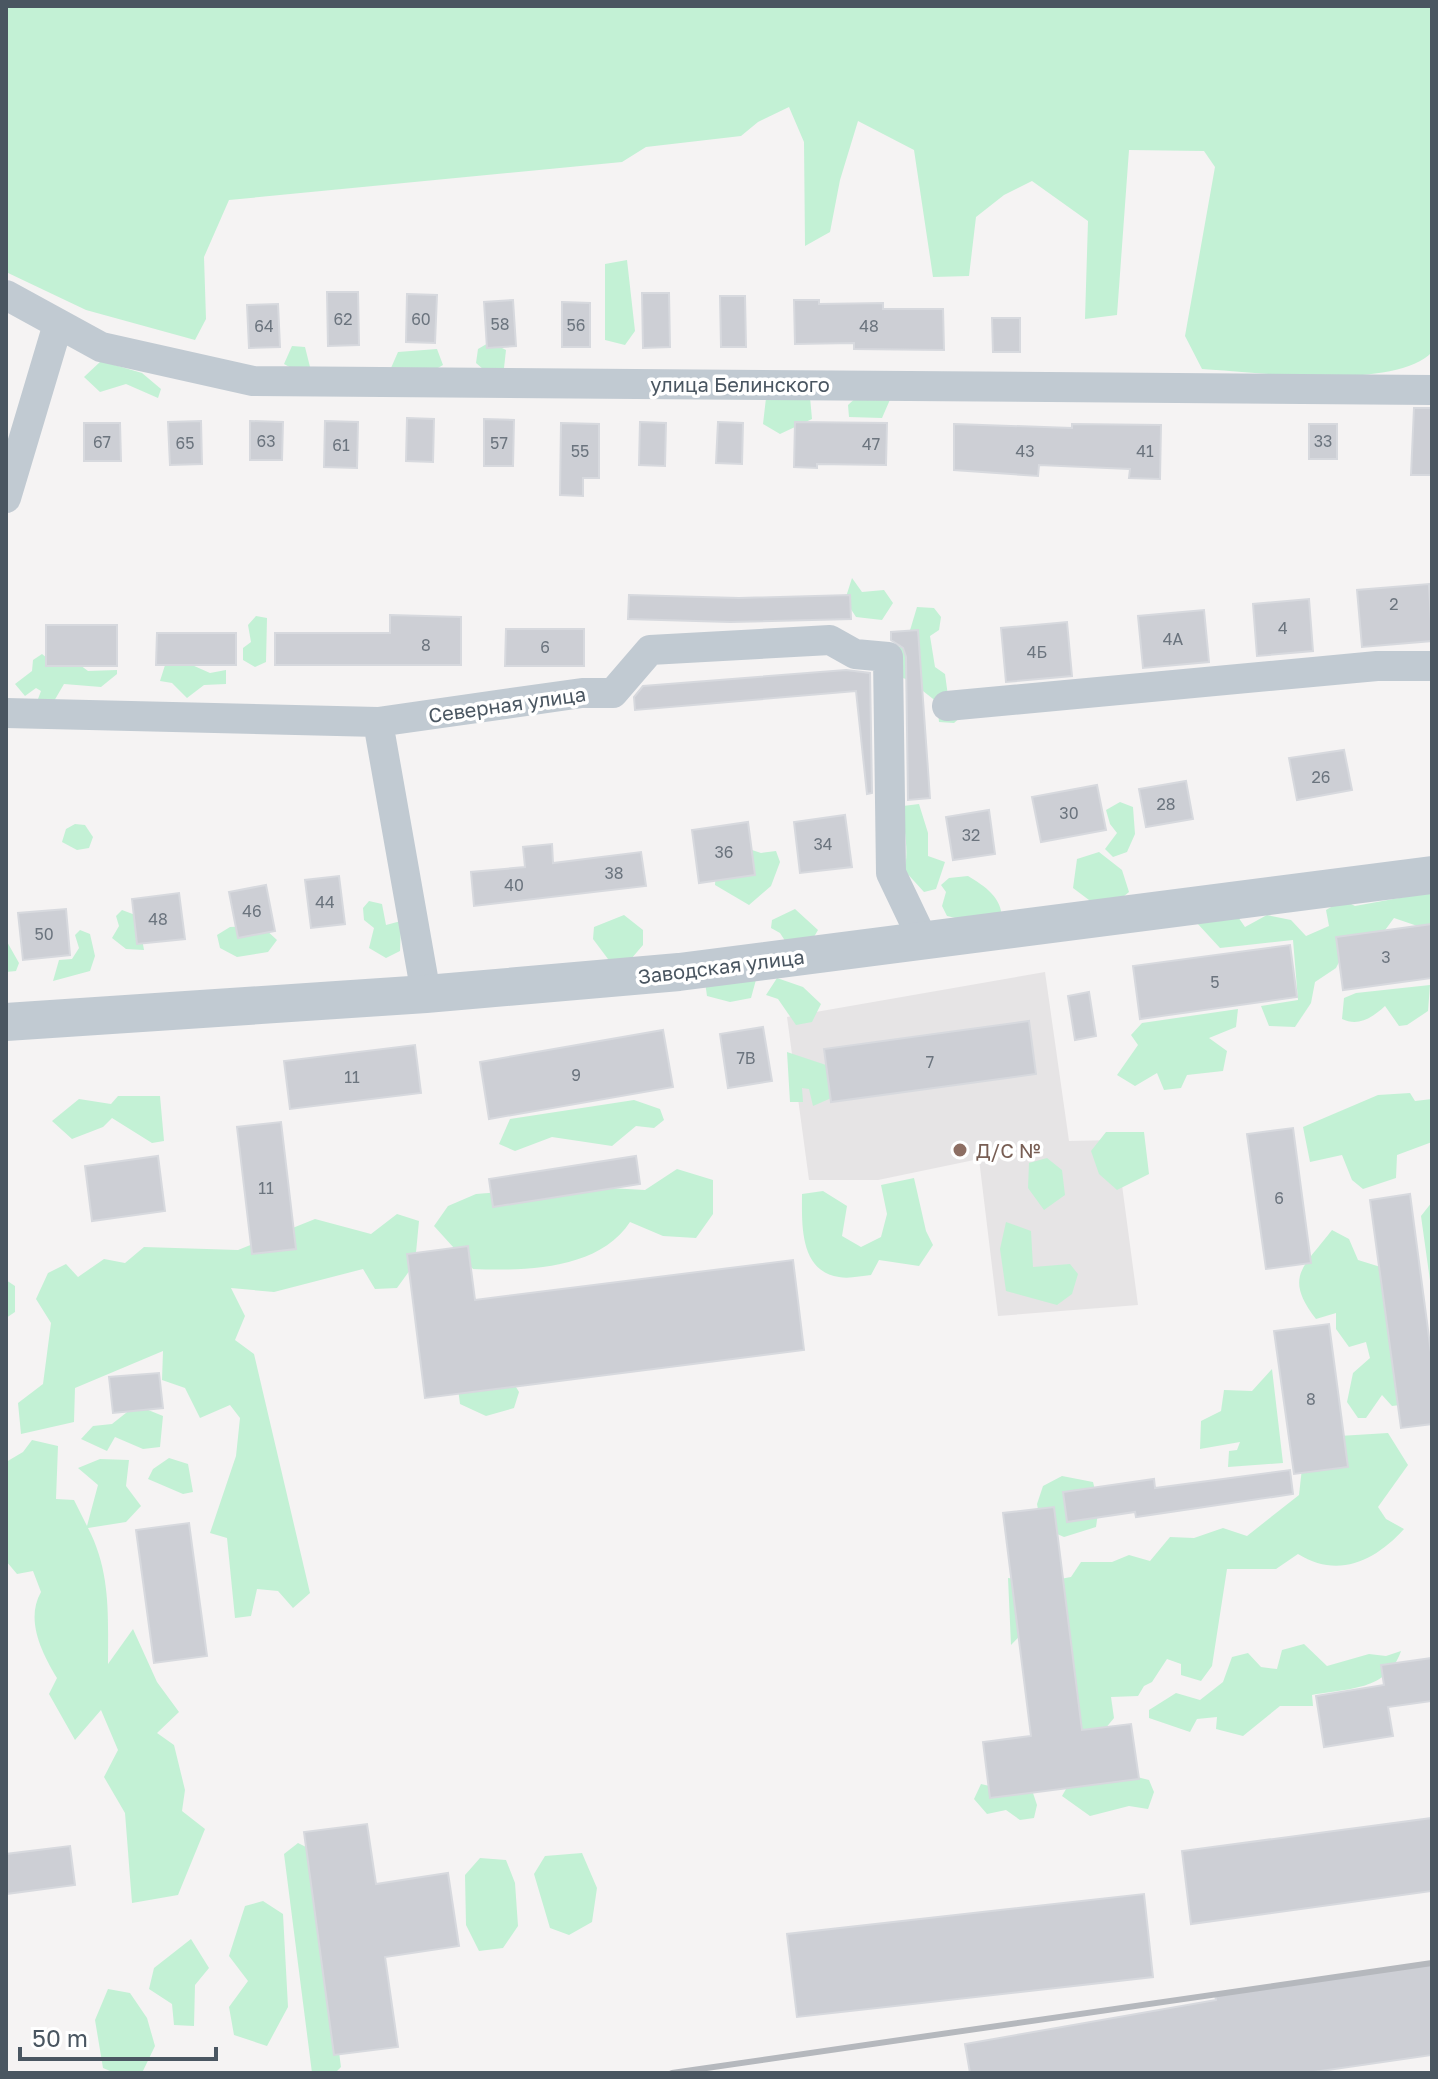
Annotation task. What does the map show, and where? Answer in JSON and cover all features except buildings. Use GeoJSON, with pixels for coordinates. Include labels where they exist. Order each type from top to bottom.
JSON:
{"type":"FeatureCollection","features":[{"type":"Feature","properties":{"kind":"street","name":"улица Белинского"},"geometry":{"type":"LineString","coordinates":[[6,295],[101,347],[253,381],[1432,390]]}},
{"type":"Feature","properties":{"kind":"street"},"geometry":{"type":"LineString","coordinates":[[6,498],[58,324]]}},
{"type":"Feature","properties":{"kind":"street","name":"Северная улица"},"geometry":{"type":"LineString","coordinates":[[6,713],[378,722],[582,693],[613,693],[650,650],[830,640],[855,654],[888,657],[891,873],[923,940]]}},
{"type":"Feature","properties":{"kind":"street"},"geometry":{"type":"LineString","coordinates":[[947,706],[1377,666],[1432,666]]}},
{"type":"Feature","properties":{"kind":"street"},"geometry":{"type":"LineString","coordinates":[[378,722],[426,994]]}},
{"type":"Feature","properties":{"kind":"street","name":"Заводская улица"},"geometry":{"type":"LineString","coordinates":[[6,1022],[426,994],[679,972],[1432,875]]}},
{"type":"Feature","properties":{"kind":"shaded area","name":"Д/С №"},"geometry":{"type":"Polygon","coordinates":[[[1045,972],[1069,1141],[1116,1140],[1138,1305],[998,1316],[979,1159],[878,1180],[809,1180],[787,1017],[1045,972]]]}},
{"type":"Feature","properties":{"kind":"green space"},"geometry":{"type":"Polygon","coordinates":[[[6,6],[1432,6],[1432,352],[1414,364],[1388,372],[1357,375],[1289,375],[1202,369],[1185,336],[1215,167],[1204,151],[1129,150],[1117,315],[1085,319],[1088,221],[1032,181],[1004,195],[976,217],[969,276],[933,277],[914,150],[858,121],[840,180],[830,232],[805,246],[804,142],[789,107],[758,122],[741,136],[646,147],[622,162],[229,200],[204,257],[206,319],[195,340],[86,310],[6,272],[6,6]]]}},
{"type":"Feature","properties":{"kind":"green space"},"geometry":{"type":"Polygon","coordinates":[[[627,260],[635,331],[625,345],[605,340],[605,264],[627,260]]]}},
{"type":"Feature","properties":{"kind":"green space"},"geometry":{"type":"Polygon","coordinates":[[[490,342],[506,350],[504,368],[490,375],[476,363],[478,349],[490,342]]]}},
{"type":"Feature","properties":{"kind":"green space"},"geometry":{"type":"Polygon","coordinates":[[[292,346],[305,347],[310,367],[304,375],[284,364],[292,346]]]}},
{"type":"Feature","properties":{"kind":"green space"},"geometry":{"type":"Polygon","coordinates":[[[437,349],[443,365],[424,376],[391,368],[398,352],[437,349]]]}},
{"type":"Feature","properties":{"kind":"green space"},"geometry":{"type":"Polygon","coordinates":[[[101,361],[142,373],[161,389],[158,398],[126,384],[100,392],[84,377],[101,361]]]}},
{"type":"Feature","properties":{"kind":"green space"},"geometry":{"type":"Polygon","coordinates":[[[860,394],[892,395],[882,418],[849,417],[848,405],[860,394]]]}},
{"type":"Feature","properties":{"kind":"green space"},"geometry":{"type":"Polygon","coordinates":[[[810,397],[812,419],[780,434],[763,424],[766,398],[810,397]]]}},
{"type":"Feature","properties":{"kind":"green space"},"geometry":{"type":"Polygon","coordinates":[[[852,578],[862,592],[884,590],[893,603],[882,620],[856,617],[845,600],[852,578]]]}},
{"type":"Feature","properties":{"kind":"green space"},"geometry":{"type":"Polygon","coordinates":[[[917,607],[934,608],[941,617],[939,630],[930,636],[935,667],[945,674],[948,696],[964,714],[954,723],[939,722],[937,702],[909,680],[890,674],[889,646],[905,647],[917,607]]]}},
{"type":"Feature","properties":{"kind":"green space"},"geometry":{"type":"Polygon","coordinates":[[[256,616],[267,618],[266,662],[255,667],[243,660],[243,648],[251,642],[248,625],[256,616]]]}},
{"type":"Feature","properties":{"kind":"green space"},"geometry":{"type":"Polygon","coordinates":[[[42,654],[53,663],[72,659],[88,671],[117,670],[117,674],[101,687],[64,684],[50,708],[38,699],[41,691],[36,688],[25,696],[15,684],[32,671],[33,660],[42,654]]]}},
{"type":"Feature","properties":{"kind":"green space"},"geometry":{"type":"Polygon","coordinates":[[[183,661],[210,673],[226,670],[226,684],[204,685],[187,698],[172,683],[160,681],[166,662],[183,661]]]}},
{"type":"Feature","properties":{"kind":"green space"},"geometry":{"type":"Polygon","coordinates":[[[1120,802],[1133,807],[1135,834],[1127,852],[1113,857],[1105,849],[1117,833],[1110,824],[1106,810],[1120,802]]]}},
{"type":"Feature","properties":{"kind":"green space"},"geometry":{"type":"Polygon","coordinates":[[[919,804],[928,833],[928,856],[945,862],[936,889],[924,892],[904,870],[903,806],[919,804]]]}},
{"type":"Feature","properties":{"kind":"green space"},"geometry":{"type":"Polygon","coordinates":[[[75,824],[85,825],[93,837],[89,848],[77,850],[62,842],[66,829],[75,824]]]}},
{"type":"Feature","properties":{"kind":"green space"},"geometry":{"type":"Polygon","coordinates":[[[743,847],[761,853],[776,851],[780,862],[771,886],[749,905],[715,885],[716,869],[743,847]]]}},
{"type":"Feature","properties":{"kind":"green space"},"geometry":{"type":"Polygon","coordinates":[[[1099,852],[1122,870],[1129,892],[1105,912],[1073,888],[1077,859],[1099,852]]]}},
{"type":"Feature","properties":{"kind":"green space"},"geometry":{"type":"Polygon","coordinates":[[[968,876],[987,889],[996,900],[1002,921],[982,924],[947,916],[942,906],[946,892],[941,885],[949,878],[968,876]]]}},
{"type":"Feature","properties":{"kind":"green space"},"geometry":{"type":"Polygon","coordinates":[[[1432,892],[1432,931],[1394,918],[1377,941],[1347,946],[1336,968],[1315,982],[1311,1003],[1295,1027],[1269,1026],[1261,1006],[1298,1000],[1293,940],[1220,948],[1197,923],[1236,914],[1245,927],[1267,915],[1291,920],[1306,936],[1329,926],[1326,910],[1343,900],[1355,906],[1432,892]]]}},
{"type":"Feature","properties":{"kind":"green space"},"geometry":{"type":"Polygon","coordinates":[[[369,901],[382,904],[386,925],[401,921],[400,951],[386,958],[369,948],[374,928],[364,920],[363,908],[369,901]]]}},
{"type":"Feature","properties":{"kind":"green space"},"geometry":{"type":"Polygon","coordinates":[[[795,909],[818,930],[808,947],[791,950],[780,933],[771,928],[772,920],[795,909]]]}},
{"type":"Feature","properties":{"kind":"green space"},"geometry":{"type":"Polygon","coordinates":[[[122,910],[138,916],[144,950],[126,949],[112,938],[119,926],[116,916],[122,910]]]}},
{"type":"Feature","properties":{"kind":"green space"},"geometry":{"type":"Polygon","coordinates":[[[624,915],[643,930],[643,945],[625,966],[611,963],[593,939],[594,927],[624,915]]]}},
{"type":"Feature","properties":{"kind":"green space"},"geometry":{"type":"Polygon","coordinates":[[[230,927],[264,928],[277,940],[268,952],[237,957],[220,948],[217,935],[230,927]]]}},
{"type":"Feature","properties":{"kind":"green space"},"geometry":{"type":"Polygon","coordinates":[[[80,930],[90,934],[95,956],[90,971],[53,981],[59,960],[72,959],[79,948],[75,935],[80,930]]]}},
{"type":"Feature","properties":{"kind":"green space"},"geometry":{"type":"Polygon","coordinates":[[[6,940],[19,963],[16,971],[6,972],[6,940]]]}},
{"type":"Feature","properties":{"kind":"green space"},"geometry":{"type":"Polygon","coordinates":[[[757,976],[751,998],[730,1002],[707,996],[705,982],[757,976]]]}},
{"type":"Feature","properties":{"kind":"green space"},"geometry":{"type":"Polygon","coordinates":[[[777,978],[803,987],[821,1004],[812,1022],[796,1025],[778,999],[766,995],[777,978]]]}},
{"type":"Feature","properties":{"kind":"green space"},"geometry":{"type":"Polygon","coordinates":[[[1430,985],[1428,1011],[1407,1025],[1399,1026],[1385,1006],[1360,1021],[1342,1019],[1344,998],[1356,993],[1430,985]]]}},
{"type":"Feature","properties":{"kind":"green space"},"geometry":{"type":"Polygon","coordinates":[[[1238,1009],[1236,1027],[1209,1038],[1227,1051],[1223,1071],[1187,1075],[1181,1088],[1164,1090],[1157,1073],[1135,1086],[1117,1075],[1138,1045],[1131,1035],[1142,1023],[1238,1009]]]}},
{"type":"Feature","properties":{"kind":"green space"},"geometry":{"type":"Polygon","coordinates":[[[787,1052],[832,1067],[836,1096],[813,1106],[809,1089],[802,1088],[803,1102],[790,1102],[787,1052]]]}},
{"type":"Feature","properties":{"kind":"green space"},"geometry":{"type":"Polygon","coordinates":[[[1410,1093],[1415,1101],[1432,1099],[1432,1142],[1397,1155],[1396,1178],[1363,1189],[1352,1180],[1342,1155],[1310,1162],[1303,1127],[1378,1095],[1410,1093]]]}},
{"type":"Feature","properties":{"kind":"green space"},"geometry":{"type":"Polygon","coordinates":[[[118,1096],[160,1096],[164,1141],[152,1143],[112,1118],[103,1127],[72,1139],[52,1121],[79,1099],[111,1104],[118,1096]]]}},
{"type":"Feature","properties":{"kind":"green space"},"geometry":{"type":"Polygon","coordinates":[[[634,1100],[660,1109],[664,1120],[654,1128],[636,1126],[612,1146],[552,1137],[515,1151],[499,1144],[510,1119],[634,1100]]]}},
{"type":"Feature","properties":{"kind":"green space"},"geometry":{"type":"Polygon","coordinates":[[[1106,1132],[1144,1132],[1149,1174],[1117,1190],[1099,1174],[1091,1151],[1106,1132]]]}},
{"type":"Feature","properties":{"kind":"green space"},"geometry":{"type":"Polygon","coordinates":[[[1047,1158],[1062,1170],[1065,1195],[1044,1210],[1028,1188],[1029,1163],[1047,1158]]]}},
{"type":"Feature","properties":{"kind":"green space"},"geometry":{"type":"Polygon","coordinates":[[[677,1169],[713,1180],[713,1214],[696,1238],[663,1236],[630,1222],[600,1250],[580,1258],[537,1268],[473,1269],[434,1226],[448,1206],[476,1194],[572,1186],[645,1190],[677,1169]]]}},
{"type":"Feature","properties":{"kind":"green space"},"geometry":{"type":"Polygon","coordinates":[[[914,1178],[926,1231],[933,1245],[919,1266],[879,1260],[871,1275],[847,1278],[826,1273],[816,1266],[803,1231],[802,1194],[823,1191],[847,1206],[842,1236],[861,1247],[881,1237],[887,1214],[881,1185],[914,1178]]]}},
{"type":"Feature","properties":{"kind":"green space"},"geometry":{"type":"Polygon","coordinates":[[[1432,1202],[1432,1295],[1421,1216],[1432,1202]]]}},
{"type":"Feature","properties":{"kind":"green space"},"geometry":{"type":"Polygon","coordinates":[[[397,1214],[419,1221],[415,1263],[397,1288],[375,1289],[363,1269],[274,1292],[231,1288],[245,1316],[235,1340],[254,1354],[310,1593],[293,1608],[278,1591],[257,1589],[251,1616],[235,1618],[227,1538],[210,1533],[236,1456],[240,1418],[230,1405],[200,1418],[185,1388],[162,1380],[163,1351],[75,1388],[74,1422],[21,1434],[18,1403],[43,1384],[51,1323],[36,1299],[48,1273],[66,1264],[78,1277],[104,1259],[125,1263],[144,1247],[238,1250],[315,1219],[371,1234],[397,1214]]]}},
{"type":"Feature","properties":{"kind":"green space"},"geometry":{"type":"Polygon","coordinates":[[[1006,1222],[1031,1231],[1033,1267],[1070,1264],[1078,1274],[1072,1294],[1057,1305],[1006,1291],[1000,1249],[1006,1222]]]}},
{"type":"Feature","properties":{"kind":"green space"},"geometry":{"type":"Polygon","coordinates":[[[1332,1230],[1349,1239],[1358,1260],[1387,1269],[1408,1404],[1392,1406],[1382,1395],[1366,1418],[1358,1418],[1347,1402],[1353,1373],[1370,1358],[1366,1342],[1349,1347],[1336,1329],[1336,1313],[1316,1319],[1306,1304],[1299,1282],[1306,1263],[1332,1230]]]}},
{"type":"Feature","properties":{"kind":"green space"},"geometry":{"type":"Polygon","coordinates":[[[6,1280],[15,1286],[15,1312],[6,1318],[6,1280]]]}},
{"type":"Feature","properties":{"kind":"green space"},"geometry":{"type":"Polygon","coordinates":[[[1272,1369],[1283,1463],[1228,1467],[1229,1451],[1237,1450],[1240,1442],[1200,1449],[1201,1421],[1221,1411],[1224,1390],[1252,1391],[1272,1369]]]}},
{"type":"Feature","properties":{"kind":"green space"},"geometry":{"type":"Polygon","coordinates":[[[507,1372],[519,1392],[514,1408],[486,1416],[460,1404],[457,1381],[507,1372]]]}},
{"type":"Feature","properties":{"kind":"green space"},"geometry":{"type":"Polygon","coordinates":[[[136,1405],[163,1416],[160,1447],[143,1449],[115,1437],[107,1451],[81,1439],[93,1426],[112,1424],[136,1405]]]}},
{"type":"Feature","properties":{"kind":"green space"},"geometry":{"type":"Polygon","coordinates":[[[1388,1433],[1408,1465],[1378,1507],[1386,1519],[1404,1529],[1393,1540],[1368,1558],[1341,1566],[1327,1565],[1298,1554],[1276,1569],[1227,1569],[1212,1666],[1201,1681],[1181,1675],[1181,1664],[1167,1659],[1138,1696],[1111,1697],[1114,1718],[1100,1735],[1079,1738],[1038,1617],[1011,1645],[1008,1578],[1044,1582],[1071,1577],[1081,1562],[1112,1562],[1129,1555],[1150,1561],[1170,1537],[1194,1538],[1223,1528],[1247,1536],[1299,1495],[1302,1468],[1339,1436],[1388,1433]]]}},
{"type":"Feature","properties":{"kind":"green space"},"geometry":{"type":"Polygon","coordinates":[[[32,1440],[58,1446],[56,1499],[74,1500],[87,1526],[98,1485],[78,1468],[100,1459],[129,1460],[126,1486],[141,1506],[126,1522],[88,1528],[104,1578],[108,1611],[108,1664],[133,1629],[157,1682],[179,1712],[157,1733],[174,1745],[185,1790],[182,1811],[205,1829],[178,1895],[132,1903],[125,1813],[104,1777],[118,1750],[101,1710],[75,1740],[49,1694],[57,1678],[37,1636],[36,1603],[41,1592],[33,1571],[17,1574],[6,1561],[6,1462],[23,1452],[32,1440]]]}},
{"type":"Feature","properties":{"kind":"green space"},"geometry":{"type":"Polygon","coordinates":[[[169,1458],[188,1464],[193,1492],[183,1494],[148,1479],[153,1469],[169,1458]]]}},
{"type":"Feature","properties":{"kind":"green space"},"geometry":{"type":"Polygon","coordinates":[[[1062,1476],[1093,1482],[1099,1506],[1096,1527],[1064,1537],[1041,1527],[1037,1504],[1043,1486],[1062,1476]]]}},
{"type":"Feature","properties":{"kind":"green space"},"geometry":{"type":"Polygon","coordinates":[[[1304,1644],[1327,1666],[1369,1654],[1386,1656],[1401,1651],[1395,1664],[1376,1681],[1353,1689],[1312,1695],[1313,1706],[1280,1706],[1243,1736],[1216,1729],[1217,1717],[1197,1719],[1190,1732],[1149,1718],[1149,1710],[1176,1693],[1200,1700],[1223,1682],[1232,1657],[1248,1653],[1261,1667],[1277,1669],[1282,1650],[1304,1644]]]}},
{"type":"Feature","properties":{"kind":"green space"},"geometry":{"type":"Polygon","coordinates":[[[1129,1775],[1149,1780],[1154,1792],[1148,1809],[1129,1806],[1090,1816],[1062,1796],[1070,1782],[1129,1775]]]}},
{"type":"Feature","properties":{"kind":"green space"},"geometry":{"type":"Polygon","coordinates":[[[981,1784],[1002,1789],[1031,1787],[1037,1805],[1034,1818],[1020,1820],[1006,1810],[987,1814],[974,1799],[981,1784]]]}},
{"type":"Feature","properties":{"kind":"green space"},"geometry":{"type":"Polygon","coordinates":[[[298,1843],[312,1850],[341,2067],[335,2073],[312,2073],[284,1854],[298,1843]]]}},
{"type":"Feature","properties":{"kind":"green space"},"geometry":{"type":"Polygon","coordinates":[[[582,1853],[597,1888],[592,1922],[569,1935],[550,1928],[534,1874],[545,1856],[582,1853]]]}},
{"type":"Feature","properties":{"kind":"green space"},"geometry":{"type":"Polygon","coordinates":[[[480,1858],[506,1860],[515,1883],[518,1926],[503,1948],[479,1951],[466,1925],[465,1875],[480,1858]]]}},
{"type":"Feature","properties":{"kind":"green space"},"geometry":{"type":"Polygon","coordinates":[[[263,1901],[283,1914],[288,2007],[267,2046],[234,2035],[229,2007],[248,1981],[229,1956],[245,1906],[263,1901]]]}},
{"type":"Feature","properties":{"kind":"green space"},"geometry":{"type":"Polygon","coordinates":[[[191,1939],[209,1968],[195,1985],[194,2026],[174,2025],[172,2004],[149,1989],[154,1968],[191,1939]]]}},
{"type":"Feature","properties":{"kind":"green space"},"geometry":{"type":"Polygon","coordinates":[[[108,1989],[130,1993],[147,2018],[155,2046],[142,2073],[115,2073],[103,2068],[95,2020],[108,1989]]]}},
{"type":"Feature","properties":{"kind":"railway"},"geometry":{"type":"LineString","coordinates":[[672,2073],[1432,1963]]}},
{"type":"Feature","properties":{"kind":"place","name":"Д/С №"},"geometry":{"type":"Point","coordinates":[960,1150]}}]}
